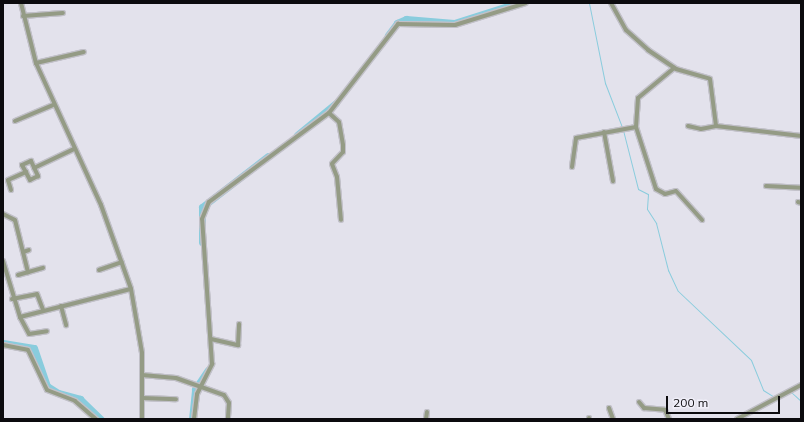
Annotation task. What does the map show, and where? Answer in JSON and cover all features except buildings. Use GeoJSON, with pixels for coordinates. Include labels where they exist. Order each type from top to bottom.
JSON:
{"type":"FeatureCollection","features":[{"type":"Feature","properties":{"kind":"street"},"geometry":{"type":"LineString","coordinates":[[21,3],[23,16],[36,63],[53,105],[101,205],[131,289],[142,375],[142,419]]}},
{"type":"Feature","properties":{"kind":"street"},"geometry":{"type":"LineString","coordinates":[[194,419],[197,386],[212,364],[204,209],[209,202],[329,113],[398,24],[455,25],[526,3]]}},
{"type":"Feature","properties":{"kind":"street"},"geometry":{"type":"LineString","coordinates":[[610,3],[630,35],[674,68],[710,79],[716,126]]}},
{"type":"Feature","properties":{"kind":"street"},"geometry":{"type":"LineString","coordinates":[[23,16],[63,13]]}},
{"type":"Feature","properties":{"kind":"street"},"geometry":{"type":"LineString","coordinates":[[36,63],[84,52]]}},
{"type":"Feature","properties":{"kind":"street"},"geometry":{"type":"LineString","coordinates":[[674,68],[638,98],[636,127],[656,189],[665,194],[677,191],[702,220]]}},
{"type":"Feature","properties":{"kind":"street"},"geometry":{"type":"LineString","coordinates":[[15,121],[53,105]]}},
{"type":"Feature","properties":{"kind":"street"},"geometry":{"type":"LineString","coordinates":[[329,113],[339,122],[343,145],[343,152],[332,164],[337,177],[341,220]]}},
{"type":"Feature","properties":{"kind":"street"},"geometry":{"type":"LineString","coordinates":[[688,126],[701,129],[716,126],[801,136]]}},
{"type":"Feature","properties":{"kind":"street"},"geometry":{"type":"LineString","coordinates":[[572,167],[576,138],[636,127]]}},
{"type":"Feature","properties":{"kind":"street"},"geometry":{"type":"LineString","coordinates":[[604,132],[613,181]]}},
{"type":"Feature","properties":{"kind":"street"},"geometry":{"type":"LineString","coordinates":[[34,168],[74,149]]}},
{"type":"Feature","properties":{"kind":"street"},"geometry":{"type":"LineString","coordinates":[[31,160],[38,176],[30,180],[26,172],[22,165],[31,160]]}},
{"type":"Feature","properties":{"kind":"street"},"geometry":{"type":"LineString","coordinates":[[11,190],[8,180],[26,172]]}},
{"type":"Feature","properties":{"kind":"street"},"geometry":{"type":"LineString","coordinates":[[766,186],[801,188]]}},
{"type":"Feature","properties":{"kind":"street"},"geometry":{"type":"LineString","coordinates":[[3,214],[15,220],[28,272]]}},
{"type":"Feature","properties":{"kind":"street"},"geometry":{"type":"LineString","coordinates":[[23,252],[29,250]]}},
{"type":"Feature","properties":{"kind":"street"},"geometry":{"type":"LineString","coordinates":[[3,261],[4,273],[16,315],[20,317],[29,334],[47,331]]}},
{"type":"Feature","properties":{"kind":"street"},"geometry":{"type":"LineString","coordinates":[[100,270],[122,262]]}},
{"type":"Feature","properties":{"kind":"street"},"geometry":{"type":"LineString","coordinates":[[18,275],[43,268]]}},
{"type":"Feature","properties":{"kind":"street"},"geometry":{"type":"LineString","coordinates":[[20,317],[131,289]]}},
{"type":"Feature","properties":{"kind":"street"},"geometry":{"type":"LineString","coordinates":[[12,299],[37,294],[43,310]]}},
{"type":"Feature","properties":{"kind":"street"},"geometry":{"type":"LineString","coordinates":[[61,306],[66,325]]}},
{"type":"Feature","properties":{"kind":"street"},"geometry":{"type":"LineString","coordinates":[[211,339],[238,345],[239,324]]}},
{"type":"Feature","properties":{"kind":"street"},"geometry":{"type":"LineString","coordinates":[[3,345],[28,350],[47,390],[74,401],[96,419]]}},
{"type":"Feature","properties":{"kind":"street"},"geometry":{"type":"LineString","coordinates":[[142,375],[170,376],[226,397],[228,419]]}},
{"type":"Feature","properties":{"kind":"street"},"geometry":{"type":"LineString","coordinates":[[737,419],[801,384]]}},
{"type":"Feature","properties":{"kind":"street"},"geometry":{"type":"LineString","coordinates":[[142,398],[176,399]]}},
{"type":"Feature","properties":{"kind":"street"},"geometry":{"type":"LineString","coordinates":[[639,402],[644,408],[665,410],[669,419]]}},
{"type":"Feature","properties":{"kind":"street"},"geometry":{"type":"LineString","coordinates":[[609,408],[613,419]]}},
{"type":"Feature","properties":{"kind":"street"},"geometry":{"type":"LineString","coordinates":[[426,419],[427,412]]}},
{"type":"Feature","properties":{"kind":"waterway"},"geometry":{"type":"LineString","coordinates":[[388,35],[397,23],[406,19],[454,23],[517,3]]}},
{"type":"Feature","properties":{"kind":"waterway"},"geometry":{"type":"LineString","coordinates":[[589,3],[605,83],[622,127]]}},
{"type":"Feature","properties":{"kind":"waterway"},"geometry":{"type":"LineString","coordinates":[[297,135],[336,103]]}},
{"type":"Feature","properties":{"kind":"waterway"},"geometry":{"type":"LineString","coordinates":[[623,130],[638,189],[648,194],[647,209],[656,223],[668,270],[678,291],[751,360],[763,390],[774,397]]}},
{"type":"Feature","properties":{"kind":"waterway"},"geometry":{"type":"LineString","coordinates":[[202,242],[202,207],[268,156]]}},
{"type":"Feature","properties":{"kind":"waterway"},"geometry":{"type":"LineString","coordinates":[[3,343],[34,348],[47,386],[58,393],[80,399],[101,419]]}},
{"type":"Feature","properties":{"kind":"waterway"},"geometry":{"type":"LineString","coordinates":[[192,419],[195,389],[208,370]]}},
{"type":"Feature","properties":{"kind":"waterway"},"geometry":{"type":"LineString","coordinates":[[791,392],[800,400]]}}]}
